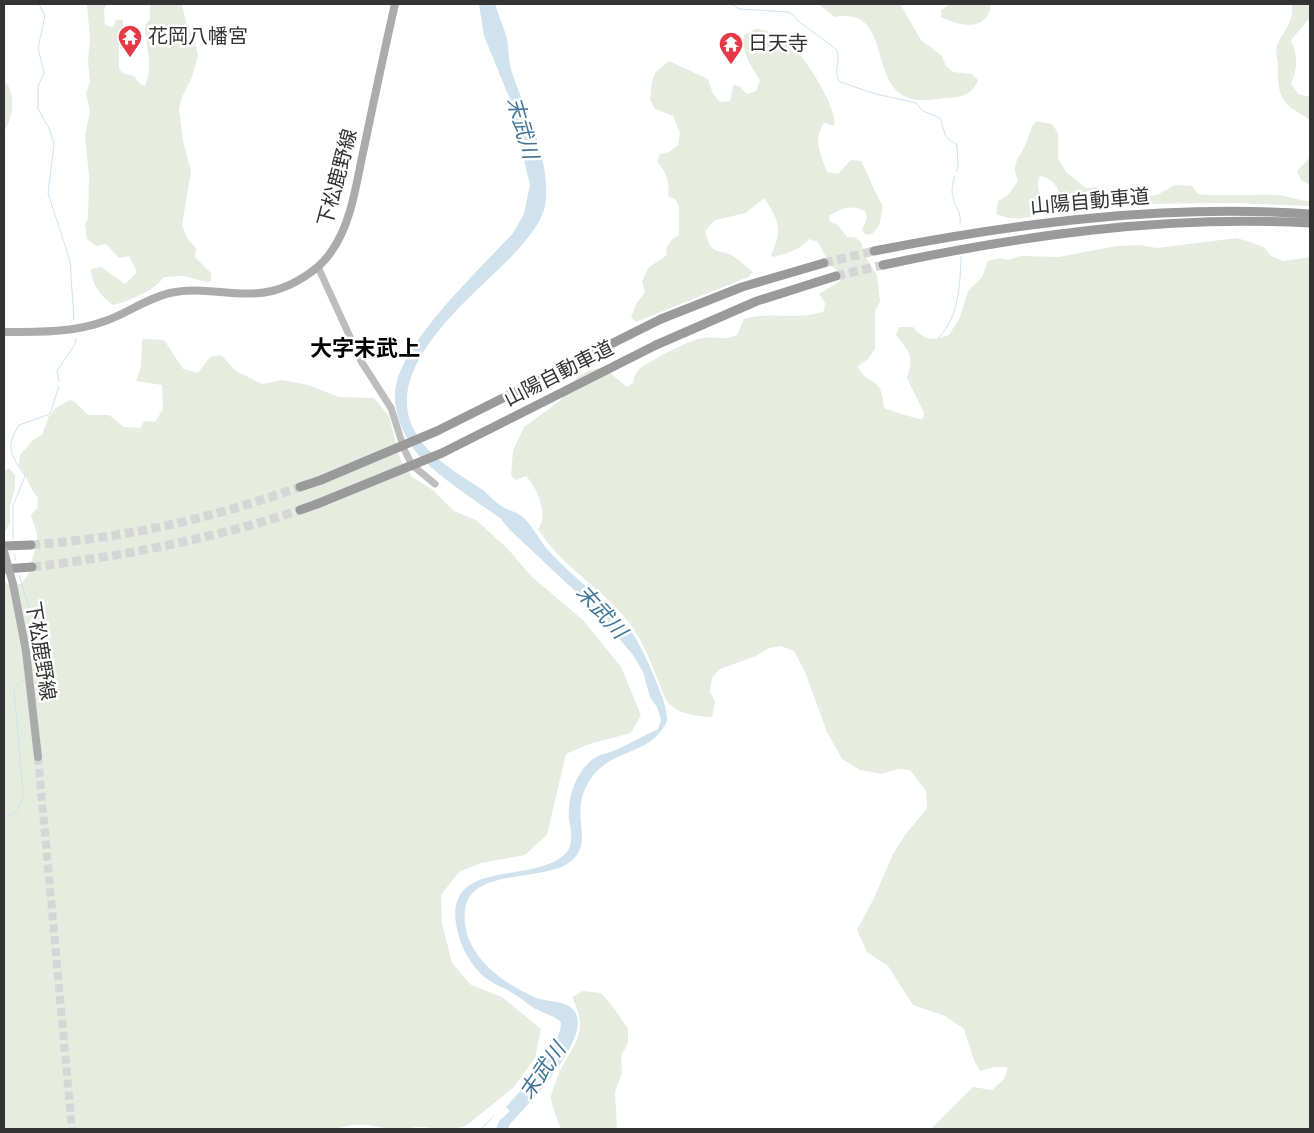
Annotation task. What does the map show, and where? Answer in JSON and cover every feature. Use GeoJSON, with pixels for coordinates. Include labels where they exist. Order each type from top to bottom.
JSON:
{"type":"FeatureCollection","features":[{"type":"Feature","properties":{"kind":"highway","name":"山陽自動車道"},"geometry":{"type":"LineString","coordinates":[[874,251],[981,232],[1088,218],[1176,212],[1255,211],[1310,213]]}},
{"type":"Feature","properties":{"kind":"highway","name":"山陽自動車道"},"geometry":{"type":"LineString","coordinates":[[883,265],[1045,236],[1176,223],[1249,221],[1310,223]]}},
{"type":"Feature","properties":{"kind":"highway"},"geometry":{"type":"LineString","coordinates":[[1176,223],[1310,227]]}},
{"type":"Feature","properties":{"kind":"highway","name":"山陽自動車道"},"geometry":{"type":"LineString","coordinates":[[300,487],[321,480],[436,431],[661,319],[742,287],[824,263]]}},
{"type":"Feature","properties":{"kind":"highway","name":"山陽自動車道"},"geometry":{"type":"LineString","coordinates":[[300,510],[442,453],[708,320],[757,301],[836,276]]}},
{"type":"Feature","properties":{"kind":"highway"},"geometry":{"type":"LineString","coordinates":[[4,546],[31,545]]}},
{"type":"Feature","properties":{"kind":"highway"},"geometry":{"type":"LineString","coordinates":[[4,569],[32,567]]}},
{"type":"Feature","properties":{"kind":"main road","name":"下松鹿野線"},"geometry":{"type":"LineString","coordinates":[[4,332],[49,332],[85,328],[118,316],[157,296],[172,292],[202,291],[249,294],[273,291],[288,286],[318,267],[331,254],[340,237],[352,204],[395,4]]}},
{"type":"Feature","properties":{"kind":"main road","name":"下松鹿野線"},"geometry":{"type":"LineString","coordinates":[[4,550],[13,584],[26,651],[38,757]]}},
{"type":"Feature","properties":{"kind":"street"},"geometry":{"type":"LineString","coordinates":[[318,267],[361,361],[391,408],[404,449],[412,465],[435,484]]}},
{"type":"Feature","properties":{"kind":"shaded area"},"geometry":{"type":"Polygon","coordinates":[[[87,4],[107,4],[104,9],[105,25],[113,27],[116,20],[123,20],[123,34],[119,37],[119,68],[122,73],[134,76],[140,84],[145,86],[149,62],[145,25],[150,19],[150,4],[182,4],[186,23],[195,41],[198,56],[179,109],[183,141],[191,171],[182,225],[187,238],[196,248],[195,257],[211,273],[211,281],[207,282],[184,276],[164,277],[148,291],[113,305],[101,294],[92,279],[91,269],[101,267],[125,284],[137,272],[129,256],[119,258],[106,244],[96,246],[87,239],[85,224],[88,219],[89,176],[85,135],[90,111],[86,93],[90,82],[88,61],[90,39],[87,4]]]}},
{"type":"Feature","properties":{"kind":"shaded area"},"geometry":{"type":"Polygon","coordinates":[[[818,4],[900,4],[921,40],[942,56],[946,66],[953,72],[972,74],[978,80],[976,85],[970,92],[958,97],[922,100],[906,97],[895,88],[887,76],[878,46],[865,22],[853,17],[835,17],[818,4]]]}},
{"type":"Feature","properties":{"kind":"shaded area"},"geometry":{"type":"Polygon","coordinates":[[[951,4],[991,4],[989,13],[984,20],[972,25],[956,23],[941,17],[941,10],[951,4]]]}},
{"type":"Feature","properties":{"kind":"shaded area"},"geometry":{"type":"Polygon","coordinates":[[[1292,4],[1310,4],[1310,18],[1291,40],[1296,62],[1291,83],[1298,94],[1310,97],[1310,121],[1286,103],[1279,85],[1276,50],[1289,24],[1292,4]]]}},
{"type":"Feature","properties":{"kind":"shaded area"},"geometry":{"type":"Polygon","coordinates":[[[756,29],[775,34],[791,45],[820,84],[834,118],[834,126],[824,123],[820,129],[818,141],[827,172],[838,174],[851,160],[861,161],[883,206],[879,226],[872,234],[866,235],[862,230],[867,218],[865,211],[851,207],[829,216],[830,222],[838,225],[847,237],[854,237],[861,242],[866,258],[877,275],[880,301],[875,311],[875,349],[868,359],[858,366],[861,373],[880,389],[884,408],[923,419],[924,413],[907,378],[910,359],[907,350],[896,335],[899,327],[913,327],[921,335],[933,339],[949,335],[960,317],[968,291],[982,277],[988,261],[1000,258],[1008,260],[1021,256],[1059,257],[1116,246],[1140,245],[1157,248],[1237,238],[1264,247],[1271,256],[1283,261],[1310,257],[1310,1129],[931,1129],[973,1087],[992,1090],[1004,1079],[1008,1067],[994,1067],[980,1071],[974,1060],[964,1029],[945,1016],[913,1005],[888,966],[867,952],[857,930],[874,898],[893,854],[905,835],[927,808],[926,791],[910,770],[898,769],[881,774],[860,770],[842,759],[827,732],[805,672],[794,651],[781,646],[769,648],[756,656],[720,669],[712,678],[710,692],[715,702],[712,717],[693,715],[680,711],[670,705],[666,700],[644,648],[627,620],[547,542],[538,529],[541,523],[542,509],[538,494],[526,476],[516,480],[511,476],[513,451],[524,427],[560,401],[577,377],[588,371],[603,367],[627,387],[633,383],[640,368],[681,346],[702,338],[726,338],[737,335],[744,319],[764,316],[815,314],[824,311],[825,303],[819,294],[840,281],[837,270],[830,265],[818,242],[809,239],[797,249],[773,257],[771,255],[777,239],[778,225],[764,198],[746,213],[715,220],[705,231],[713,248],[738,259],[753,272],[748,277],[636,322],[631,317],[636,304],[645,292],[642,282],[648,268],[667,255],[666,249],[671,240],[679,235],[679,206],[675,199],[668,197],[669,187],[667,178],[657,162],[660,154],[669,152],[678,145],[680,133],[673,116],[655,109],[650,100],[652,81],[656,72],[669,61],[708,79],[713,94],[720,102],[730,101],[733,85],[739,86],[747,94],[756,91],[760,80],[747,59],[743,42],[744,35],[756,29]]]}},
{"type":"Feature","properties":{"kind":"shaded area"},"geometry":{"type":"Polygon","coordinates":[[[4,80],[11,92],[12,106],[10,120],[4,132],[4,80]]]}},
{"type":"Feature","properties":{"kind":"shaded area"},"geometry":{"type":"Polygon","coordinates":[[[1036,121],[1052,124],[1058,133],[1058,158],[1066,172],[1086,188],[1097,187],[1114,197],[1128,195],[1136,198],[1157,195],[1175,185],[1192,186],[1198,194],[1280,196],[1310,201],[1310,206],[1236,203],[1138,204],[1101,209],[1074,199],[1068,204],[1063,202],[1053,182],[1040,176],[1038,189],[1045,209],[1034,216],[1021,218],[996,214],[998,201],[1008,195],[1018,181],[1015,165],[1036,121]]]}},
{"type":"Feature","properties":{"kind":"shaded area"},"geometry":{"type":"Polygon","coordinates":[[[1310,157],[1310,185],[1301,180],[1297,171],[1310,157]]]}},
{"type":"Feature","properties":{"kind":"shaded area"},"geometry":{"type":"Polygon","coordinates":[[[142,339],[164,340],[183,369],[198,373],[210,357],[221,355],[236,371],[262,384],[282,380],[308,385],[339,397],[374,398],[389,416],[400,459],[412,477],[433,490],[454,511],[476,520],[508,549],[531,576],[584,621],[621,667],[641,715],[631,733],[586,745],[566,754],[547,835],[525,855],[481,863],[459,872],[441,895],[442,923],[452,963],[471,985],[502,997],[541,1029],[535,1058],[514,1087],[467,1125],[450,1129],[422,1127],[398,1129],[353,1125],[337,1129],[4,1129],[4,581],[8,584],[21,584],[31,570],[37,534],[31,515],[37,508],[38,498],[19,465],[20,455],[33,440],[42,435],[49,416],[56,408],[70,400],[74,401],[88,415],[109,415],[124,427],[141,428],[144,421],[155,422],[163,409],[162,385],[136,381],[141,367],[142,339]]]}},
{"type":"Feature","properties":{"kind":"shaded area"},"geometry":{"type":"Polygon","coordinates":[[[9,468],[15,475],[15,487],[10,506],[10,523],[4,534],[4,470],[9,468]]]}},
{"type":"Feature","properties":{"kind":"shaded area"},"geometry":{"type":"Polygon","coordinates":[[[583,991],[601,993],[628,1029],[628,1043],[621,1056],[622,1073],[615,1092],[617,1129],[561,1129],[552,1104],[551,1096],[554,1087],[579,1032],[578,1011],[572,997],[583,991]]]}},
{"type":"Feature","properties":{"kind":"water","name":"末武川"},"geometry":{"type":"Polygon","coordinates":[[[479,4],[495,4],[506,35],[511,69],[544,164],[546,181],[545,206],[539,222],[524,243],[463,304],[430,342],[418,362],[410,383],[407,404],[409,419],[415,432],[434,455],[483,490],[502,507],[524,518],[558,560],[629,628],[640,645],[652,671],[663,698],[667,717],[664,726],[655,738],[605,764],[590,780],[583,793],[581,802],[582,836],[579,851],[575,858],[555,869],[492,882],[479,888],[469,897],[465,910],[465,925],[469,939],[485,964],[521,991],[539,999],[567,1005],[575,1012],[578,1024],[574,1038],[555,1071],[543,1088],[510,1124],[508,1129],[496,1129],[499,1121],[510,1111],[506,1107],[531,1079],[555,1044],[561,1022],[489,980],[476,969],[464,950],[459,937],[456,924],[457,903],[465,889],[478,881],[496,875],[535,868],[552,862],[566,853],[571,841],[570,801],[575,783],[585,766],[600,755],[616,750],[658,729],[661,720],[657,707],[650,697],[643,672],[633,655],[594,609],[510,530],[500,518],[433,469],[416,452],[399,420],[395,402],[396,385],[402,367],[413,347],[446,305],[513,233],[524,214],[530,185],[509,97],[484,36],[479,4]]]}},
{"type":"Feature","properties":{"kind":"waterway"},"geometry":{"type":"LineString","coordinates":[[39,4],[45,16],[38,48],[44,73],[38,86],[38,109],[50,130],[54,145],[48,193],[70,261],[74,320]]}},
{"type":"Feature","properties":{"kind":"waterway"},"geometry":{"type":"LineString","coordinates":[[731,4],[739,9],[787,12],[794,15],[798,21],[836,49],[838,53],[837,75],[840,82],[876,94],[916,103],[923,111],[940,118],[946,137],[957,145],[958,167],[956,172]]}},
{"type":"Feature","properties":{"kind":"waterway"},"geometry":{"type":"LineString","coordinates":[[955,176],[952,192],[959,213],[960,223]]}},
{"type":"Feature","properties":{"kind":"waterway"},"geometry":{"type":"LineString","coordinates":[[938,338],[945,330],[954,311],[959,290],[961,257]]}},
{"type":"Feature","properties":{"kind":"waterway"},"geometry":{"type":"LineString","coordinates":[[59,381],[57,371],[75,344],[76,339]]}},
{"type":"Feature","properties":{"kind":"waterway"},"geometry":{"type":"LineString","coordinates":[[13,539],[13,506],[25,476],[13,457],[11,446],[14,433],[19,425],[50,414],[59,386]]}},
{"type":"Feature","properties":{"kind":"waterway"},"geometry":{"type":"LineString","coordinates":[[15,554],[15,560]]}},
{"type":"Feature","properties":{"kind":"waterway"},"geometry":{"type":"LineString","coordinates":[[19,575],[42,650],[44,671],[38,677]]}},
{"type":"Feature","properties":{"kind":"waterway"},"geometry":{"type":"LineString","coordinates":[[4,817],[18,810],[23,795],[14,688],[23,680]]}},
{"type":"Feature","properties":{"kind":"waterway"},"geometry":{"type":"LineString","coordinates":[[481,1129],[493,1117]]}},
{"type":"Feature","properties":{"kind":"tunnel"},"geometry":{"type":"LineString","coordinates":[[824,263],[874,251]]}},
{"type":"Feature","properties":{"kind":"tunnel"},"geometry":{"type":"LineString","coordinates":[[836,276],[883,265]]}},
{"type":"Feature","properties":{"kind":"tunnel"},"geometry":{"type":"LineString","coordinates":[[31,545],[135,532],[200,518],[300,487]]}},
{"type":"Feature","properties":{"kind":"tunnel"},"geometry":{"type":"LineString","coordinates":[[32,567],[100,558],[201,538],[300,510]]}},
{"type":"Feature","properties":{"kind":"tunnel"},"geometry":{"type":"LineString","coordinates":[[38,757],[72,1129]]}},
{"type":"Feature","properties":{"kind":"place","name":"花岡八幡宮"},"geometry":{"type":"Point","coordinates":[130,58]}},
{"type":"Feature","properties":{"kind":"place","name":"日天寺"},"geometry":{"type":"Point","coordinates":[731,65]}},
{"type":"Feature","properties":{"kind":"district","name":"大字末武上"},"geometry":{"type":"Point","coordinates":[365,349]}}]}
